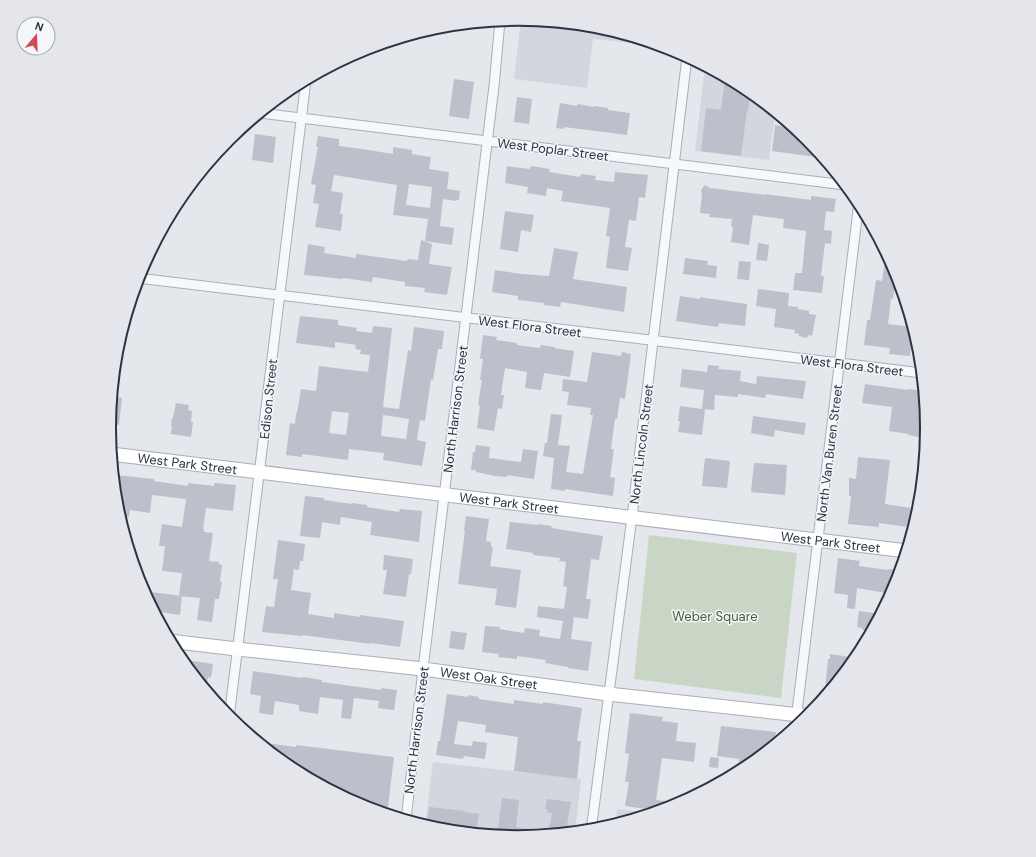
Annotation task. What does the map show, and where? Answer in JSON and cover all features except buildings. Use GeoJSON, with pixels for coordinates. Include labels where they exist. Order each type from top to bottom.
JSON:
{"type":"FeatureCollection","features":[{"type":"Feature","properties":{"kind":"street","name":"North Harrison Street"},"geometry":{"type":"LineString","coordinates":[[407,815],[494,86],[499,27]]}},
{"type":"Feature","properties":{"kind":"street","name":"North Lincoln Street"},"geometry":{"type":"LineString","coordinates":[[592,824],[632,517],[686,64]]}},
{"type":"Feature","properties":{"kind":"street","name":"Edison Street"},"geometry":{"type":"LineString","coordinates":[[230,710],[305,87]]}},
{"type":"Feature","properties":{"kind":"street","name":"West Poplar Street"},"geometry":{"type":"LineString","coordinates":[[267,114],[838,184]]}},
{"type":"Feature","properties":{"kind":"street","name":"North Van Buren Street"},"geometry":{"type":"LineString","coordinates":[[803,713],[818,540],[858,212]]}},
{"type":"Feature","properties":{"kind":"street","name":"West Flora Street"},"geometry":{"type":"LineString","coordinates":[[144,279],[916,372]]}},
{"type":"Feature","properties":{"kind":"street","name":"West Park Street"},"geometry":{"type":"LineString","coordinates":[[116,455],[901,550]]}},
{"type":"Feature","properties":{"kind":"street","name":"West Oak Street"},"geometry":{"type":"LineString","coordinates":[[177,642],[423,669],[608,694],[801,715]]}},
{"type":"Feature","properties":{"kind":"shaded area"},"geometry":{"type":"Polygon","coordinates":[[[520,26],[571,29],[633,43],[593,39],[587,88],[514,79],[520,26]]]}},
{"type":"Feature","properties":{"kind":"shaded area"},"geometry":{"type":"Polygon","coordinates":[[[704,72],[742,94],[774,119],[769,160],[695,151],[704,72]]]}},
{"type":"Feature","properties":{"kind":"shaded area"},"geometry":{"type":"Polygon","coordinates":[[[433,762],[581,779],[576,827],[518,831],[492,830],[465,828],[426,820],[433,762]]]}},
{"type":"Feature","properties":{"kind":"shaded area"},"geometry":{"type":"Polygon","coordinates":[[[617,809],[641,812],[622,817],[616,818],[617,809]]]}},
{"type":"Feature","properties":{"kind":"green space","name":"Weber Square"},"geometry":{"type":"Polygon","coordinates":[[[649,535],[797,553],[781,698],[634,679],[649,535]]]}}]}
